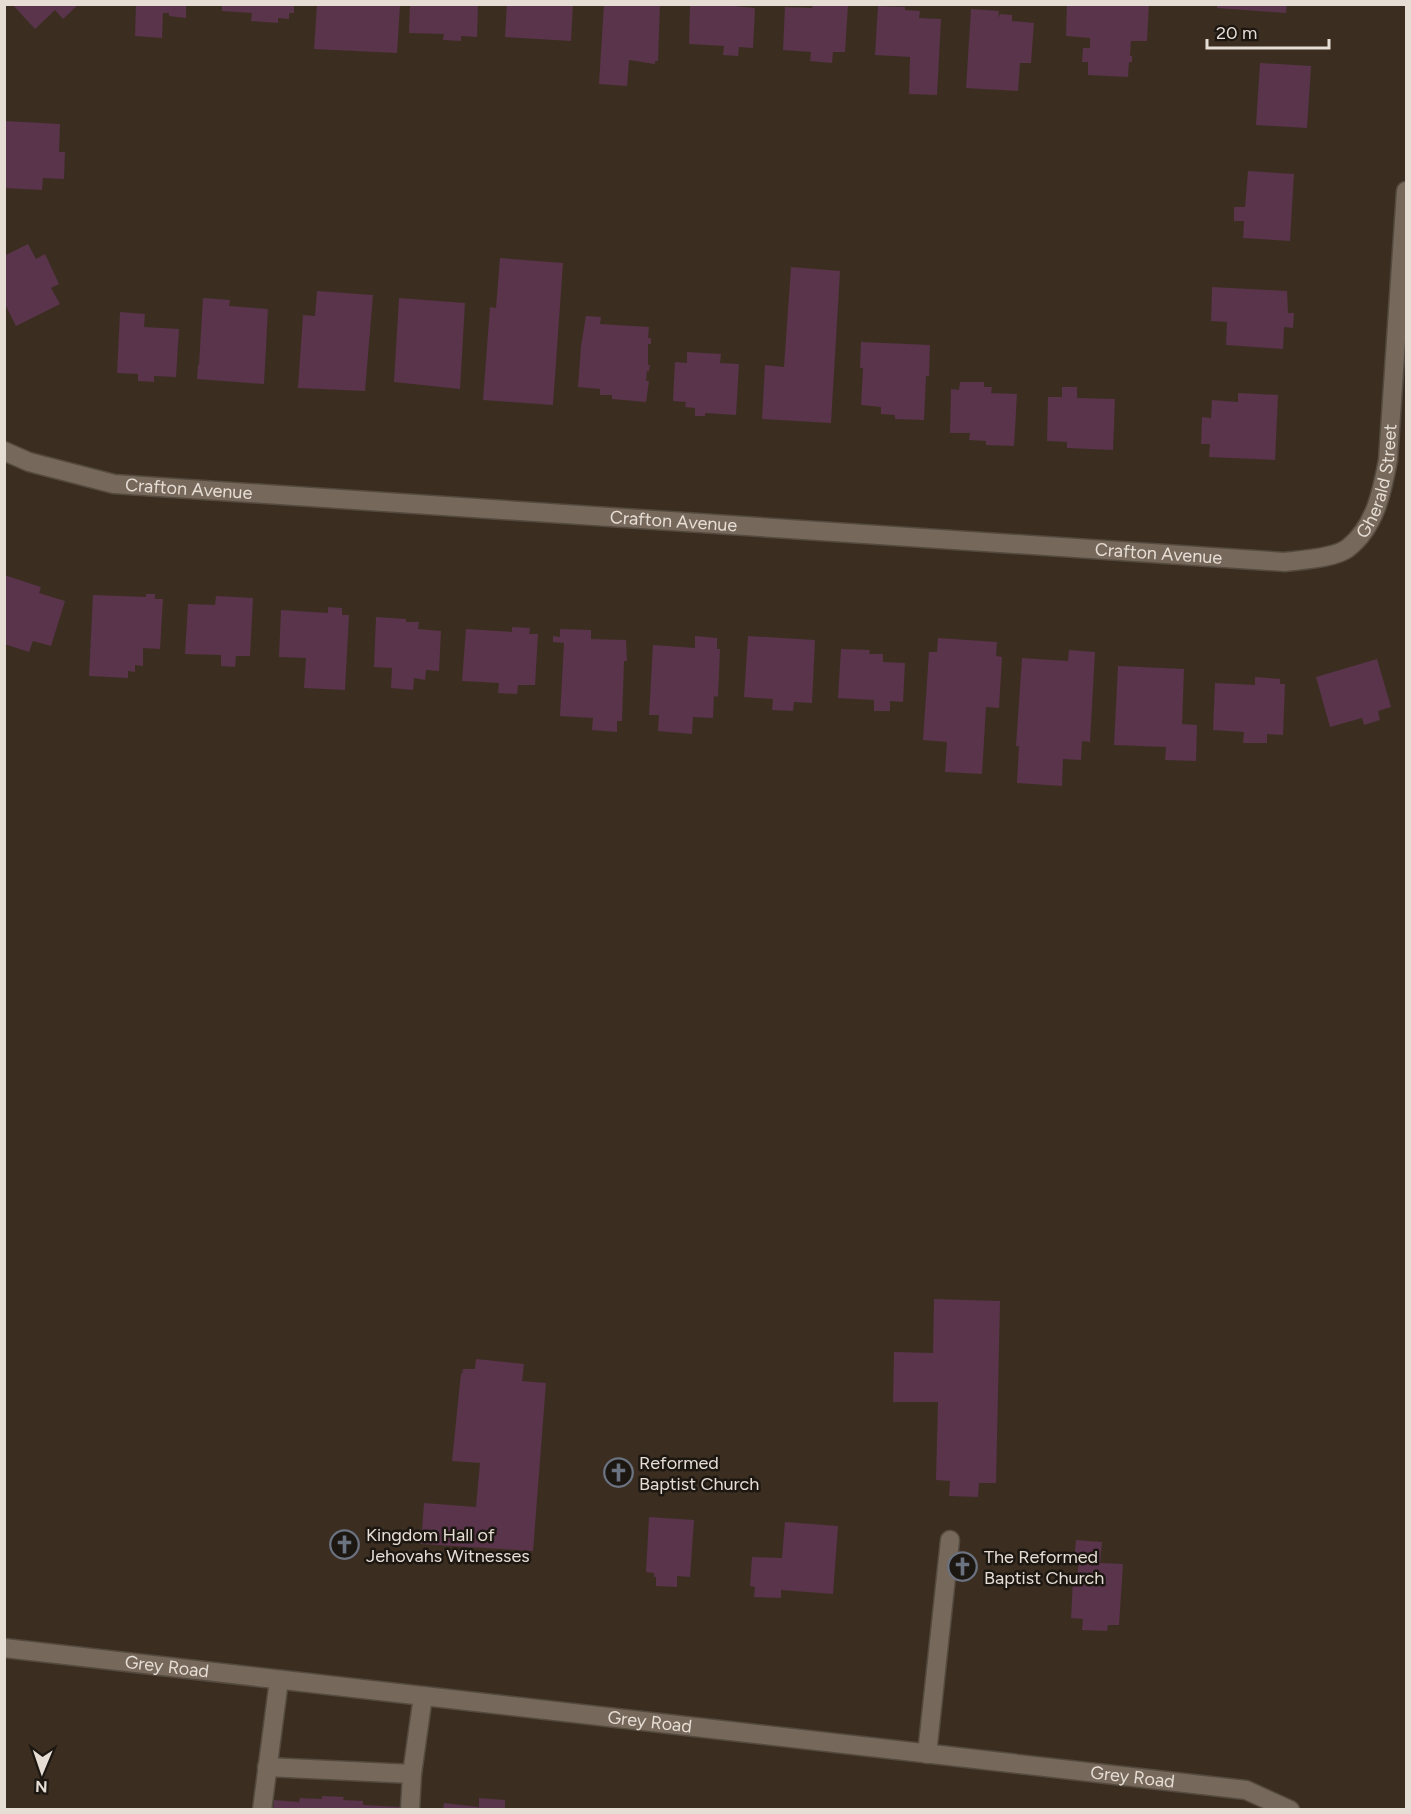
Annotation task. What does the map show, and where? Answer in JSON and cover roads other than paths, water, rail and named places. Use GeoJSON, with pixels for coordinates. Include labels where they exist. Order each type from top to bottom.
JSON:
{"type":"FeatureCollection","features":[{"type":"Feature","properties":{"kind":"street","name":"Gherald Street"},"geometry":{"type":"LineString","coordinates":[[1347,549],[1369,523],[1382,495],[1388,460],[1407,191]]}},
{"type":"Feature","properties":{"kind":"street","name":"Crafton Avenue"},"geometry":{"type":"LineString","coordinates":[[4,451],[29,462],[114,484],[1285,562],[1318,558],[1347,549]]}},
{"type":"Feature","properties":{"kind":"street"},"geometry":{"type":"LineString","coordinates":[[927,1754],[950,1540]]}},
{"type":"Feature","properties":{"kind":"street","name":"Grey Road"},"geometry":{"type":"LineString","coordinates":[[4,1648],[1246,1790],[1290,1809]]}},
{"type":"Feature","properties":{"kind":"street"},"geometry":{"type":"LineString","coordinates":[[262,1809],[279,1680]]}},
{"type":"Feature","properties":{"kind":"street"},"geometry":{"type":"LineString","coordinates":[[410,1809],[412,1774],[423,1696]]}},
{"type":"Feature","properties":{"kind":"street"},"geometry":{"type":"LineString","coordinates":[[267,1767],[412,1774]]}},
{"type":"Feature","properties":{"kind":"place","name":"Reformed Baptist Church"},"geometry":{"type":"Point","coordinates":[618,1473]}},
{"type":"Feature","properties":{"kind":"place","name":"Kingdom Hall of Jehovahs Witnesses"},"geometry":{"type":"Point","coordinates":[345,1545]}},
{"type":"Feature","properties":{"kind":"place","name":"The Reformed Baptist Church"},"geometry":{"type":"Point","coordinates":[963,1567]}}]}
